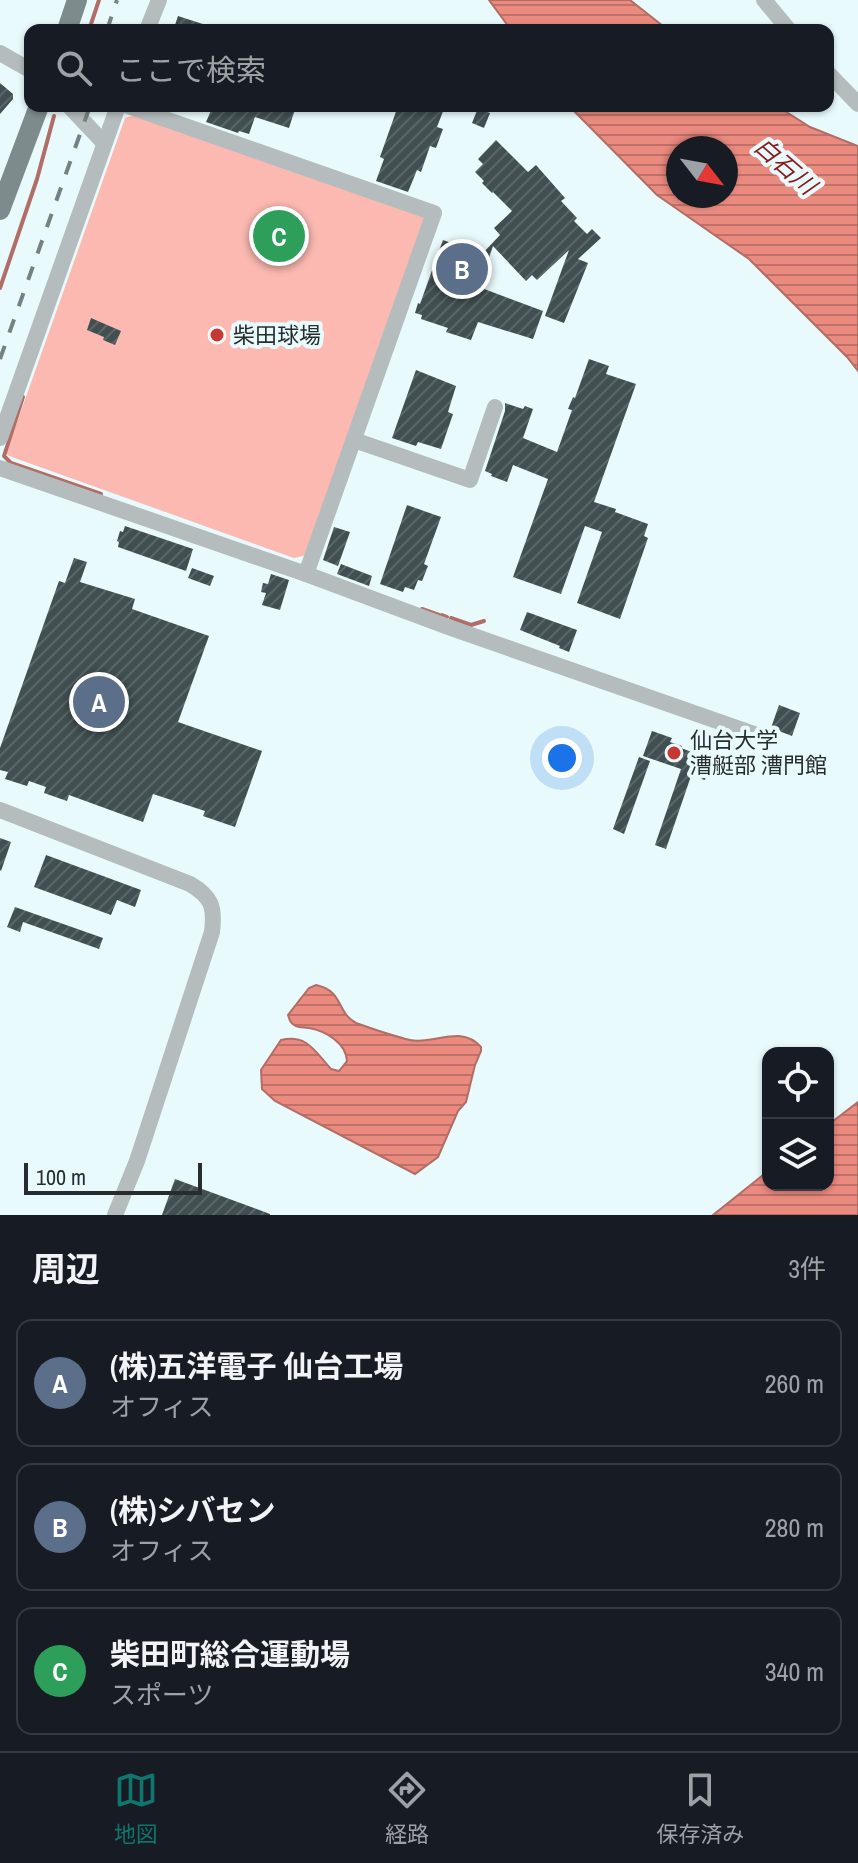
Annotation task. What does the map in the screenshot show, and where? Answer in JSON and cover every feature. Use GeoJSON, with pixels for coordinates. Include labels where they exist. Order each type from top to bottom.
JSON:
{"type":"FeatureCollection","features":[{"type":"Feature","properties":{"kind":"main road"},"geometry":{"type":"LineString","coordinates":[[69,24],[77,0]]}},
{"type":"Feature","properties":{"kind":"main road"},"geometry":{"type":"LineString","coordinates":[[0,210],[37,112]]}},
{"type":"Feature","properties":{"kind":"street"},"geometry":{"type":"LineString","coordinates":[[149,24],[159,0]]}},
{"type":"Feature","properties":{"kind":"street"},"geometry":{"type":"LineString","coordinates":[[764,0],[784,24]]}},
{"type":"Feature","properties":{"kind":"street"},"geometry":{"type":"LineString","coordinates":[[0,53],[24,67]]}},
{"type":"Feature","properties":{"kind":"street"},"geometry":{"type":"LineString","coordinates":[[834,79],[858,104]]}},
{"type":"Feature","properties":{"kind":"street"},"geometry":{"type":"LineString","coordinates":[[75,112],[104,143]]}},
{"type":"Feature","properties":{"kind":"street"},"geometry":{"type":"LineString","coordinates":[[0,438],[116,112]]}},
{"type":"Feature","properties":{"kind":"street"},"geometry":{"type":"LineString","coordinates":[[145,112],[434,213],[306,574]]}},
{"type":"Feature","properties":{"kind":"street"},"geometry":{"type":"LineString","coordinates":[[354,440],[470,480],[495,407]]}},
{"type":"Feature","properties":{"kind":"street"},"geometry":{"type":"LineString","coordinates":[[0,468],[757,735]]}},
{"type":"Feature","properties":{"kind":"street"},"geometry":{"type":"LineString","coordinates":[[0,810],[190,884],[203,892],[211,904],[214,917],[212,932],[137,1161],[115,1215]]}},
{"type":"Feature","properties":{"kind":"shaded area","name":"柴田球場"},"geometry":{"type":"Polygon","coordinates":[[[135,115],[428,216],[307,555],[294,558],[6,453],[125,118],[135,115]]]}},
{"type":"Feature","properties":{"kind":"water"},"geometry":{"type":"Polygon","coordinates":[[[489,0],[630,0],[660,24],[507,24],[489,0]]]}},
{"type":"Feature","properties":{"kind":"water","name":"白石川"},"geometry":{"type":"Polygon","coordinates":[[[575,112],[786,112],[810,127],[858,146],[858,371],[749,259],[676,208],[738,208],[738,136],[666,136],[666,201],[575,112]]]}},
{"type":"Feature","properties":{"kind":"water"},"geometry":{"type":"Polygon","coordinates":[[[316,985],[331,992],[356,1023],[410,1040],[465,1037],[481,1047],[466,1102],[458,1111],[438,1157],[415,1174],[275,1101],[262,1089],[261,1070],[281,1040],[304,1042],[331,1069],[339,1071],[347,1061],[343,1049],[334,1039],[296,1026],[290,1020],[288,1015],[309,988],[316,985]]]}},
{"type":"Feature","properties":{"kind":"water"},"geometry":{"type":"Polygon","coordinates":[[[858,1102],[858,1215],[713,1215],[762,1176],[762,1191],[834,1191],[834,1120],[858,1102]]]}},
{"type":"Feature","properties":{"kind":"building"},"geometry":{"type":"Polygon","coordinates":[[[178,16],[203,24],[175,24],[178,16]]]}},
{"type":"Feature","properties":{"kind":"building"},"geometry":{"type":"Polygon","coordinates":[[[0,83],[13,94],[13,99],[0,114],[0,83]]]}},
{"type":"Feature","properties":{"kind":"building"},"geometry":{"type":"Polygon","coordinates":[[[210,112],[294,112],[289,128],[255,117],[249,134],[206,122],[210,112]]]}},
{"type":"Feature","properties":{"kind":"building"},"geometry":{"type":"Polygon","coordinates":[[[396,112],[443,112],[437,127],[443,129],[436,148],[430,146],[421,172],[417,170],[408,192],[376,181],[384,159],[380,157],[396,112]]]}},
{"type":"Feature","properties":{"kind":"building"},"geometry":{"type":"Polygon","coordinates":[[[476,112],[490,113],[484,128],[472,123],[476,112]]]}},
{"type":"Feature","properties":{"kind":"building"},"geometry":{"type":"Polygon","coordinates":[[[496,140],[528,172],[536,165],[565,198],[561,201],[577,218],[574,221],[587,234],[592,229],[601,238],[578,259],[588,263],[564,323],[545,316],[569,250],[537,280],[532,275],[526,281],[493,246],[479,287],[543,311],[533,339],[478,322],[471,340],[446,332],[448,328],[421,319],[422,315],[415,313],[443,240],[482,254],[500,235],[494,228],[512,211],[482,183],[484,181],[475,172],[483,164],[478,159],[496,140]]]}},
{"type":"Feature","properties":{"kind":"building"},"geometry":{"type":"Polygon","coordinates":[[[91,318],[121,331],[115,345],[87,330],[91,318]]]}},
{"type":"Feature","properties":{"kind":"building"},"geometry":{"type":"Polygon","coordinates":[[[589,359],[609,366],[606,374],[636,384],[594,502],[648,524],[644,536],[648,538],[620,619],[577,603],[602,532],[585,526],[561,594],[513,577],[548,479],[513,465],[507,482],[485,471],[505,403],[533,409],[523,438],[557,452],[572,410],[568,409],[589,359]]]}},
{"type":"Feature","properties":{"kind":"building"},"geometry":{"type":"Polygon","coordinates":[[[416,370],[456,386],[448,412],[453,414],[441,449],[418,442],[416,446],[392,438],[416,370]]]}},
{"type":"Feature","properties":{"kind":"building"},"geometry":{"type":"Polygon","coordinates":[[[407,505],[441,517],[424,564],[428,566],[422,581],[418,580],[414,590],[405,587],[403,592],[380,584],[407,505]]]}},
{"type":"Feature","properties":{"kind":"building"},"geometry":{"type":"Polygon","coordinates":[[[125,526],[193,549],[186,571],[118,547],[120,531],[123,532],[125,526]]]}},
{"type":"Feature","properties":{"kind":"building"},"geometry":{"type":"Polygon","coordinates":[[[334,527],[350,532],[338,566],[323,560],[334,527]]]}},
{"type":"Feature","properties":{"kind":"building"},"geometry":{"type":"Polygon","coordinates":[[[74,558],[87,562],[80,582],[135,599],[132,609],[209,636],[178,722],[262,751],[235,827],[203,816],[205,811],[153,794],[143,822],[69,795],[67,801],[44,793],[46,787],[29,781],[27,786],[5,779],[8,772],[0,770],[0,748],[59,581],[65,583],[74,558]]]}},
{"type":"Feature","properties":{"kind":"building"},"geometry":{"type":"Polygon","coordinates":[[[341,564],[372,576],[369,586],[337,574],[341,564]]]}},
{"type":"Feature","properties":{"kind":"building"},"geometry":{"type":"Polygon","coordinates":[[[192,568],[214,576],[210,586],[188,578],[192,568]]]}},
{"type":"Feature","properties":{"kind":"building"},"geometry":{"type":"Polygon","coordinates":[[[271,574],[289,580],[280,610],[262,605],[266,593],[261,592],[263,583],[268,584],[271,574]]]}},
{"type":"Feature","properties":{"kind":"building"},"geometry":{"type":"Polygon","coordinates":[[[527,612],[577,630],[569,652],[520,630],[527,612]]]}},
{"type":"Feature","properties":{"kind":"building"},"geometry":{"type":"Polygon","coordinates":[[[779,705],[800,713],[792,736],[771,728],[779,705]]]}},
{"type":"Feature","properties":{"kind":"building"},"geometry":{"type":"Polygon","coordinates":[[[652,731],[672,738],[670,742],[681,748],[711,759],[705,780],[691,776],[666,849],[655,845],[681,769],[643,756],[652,731]]]}},
{"type":"Feature","properties":{"kind":"building"},"geometry":{"type":"Polygon","coordinates":[[[639,757],[650,761],[624,834],[613,829],[639,757]]]}},
{"type":"Feature","properties":{"kind":"building"},"geometry":{"type":"Polygon","coordinates":[[[0,838],[11,842],[1,871],[0,870],[0,838]]]}},
{"type":"Feature","properties":{"kind":"building"},"geometry":{"type":"Polygon","coordinates":[[[46,855],[141,890],[135,907],[117,900],[111,915],[34,887],[46,855]]]}},
{"type":"Feature","properties":{"kind":"building"},"geometry":{"type":"Polygon","coordinates":[[[15,907],[103,938],[99,949],[23,922],[20,932],[7,927],[15,907]]]}},
{"type":"Feature","properties":{"kind":"building"},"geometry":{"type":"Polygon","coordinates":[[[175,1179],[270,1214],[270,1215],[162,1215],[175,1179]]]}},
{"type":"Feature","properties":{"kind":"waterway"},"geometry":{"type":"LineString","coordinates":[[91,24],[99,0]]}},
{"type":"Feature","properties":{"kind":"waterway"},"geometry":{"type":"LineString","coordinates":[[0,288],[37,179],[54,116]]}},
{"type":"Feature","properties":{"kind":"waterway"},"geometry":{"type":"LineString","coordinates":[[23,397],[4,456],[11,463],[101,494]]}},
{"type":"Feature","properties":{"kind":"waterway"},"geometry":{"type":"LineString","coordinates":[[422,609],[439,615]]}},
{"type":"Feature","properties":{"kind":"waterway"},"geometry":{"type":"LineString","coordinates":[[442,615],[447,617]]}},
{"type":"Feature","properties":{"kind":"waterway"},"geometry":{"type":"LineString","coordinates":[[451,618],[471,625],[484,621]]}},
{"type":"Feature","properties":{"kind":"railway"},"geometry":{"type":"LineString","coordinates":[[109,24],[117,0]]}},
{"type":"Feature","properties":{"kind":"railway"},"geometry":{"type":"LineString","coordinates":[[0,359],[88,112]]}},
{"type":"Feature","properties":{"kind":"place","name":"柴田町総合運動場"},"geometry":{"type":"Point","coordinates":[279,236]}},
{"type":"Feature","properties":{"kind":"place","name":"(株)シバセン"},"geometry":{"type":"Point","coordinates":[462,269]}},
{"type":"Feature","properties":{"kind":"place","name":"柴田球場"},"geometry":{"type":"Point","coordinates":[217,335]}},
{"type":"Feature","properties":{"kind":"place","name":"(株)五洋電子 仙台工場"},"geometry":{"type":"Point","coordinates":[99,702]}},
{"type":"Feature","properties":{"kind":"place","name":"仙台大学 漕艇部 漕門館"},"geometry":{"type":"Point","coordinates":[674,753]}}]}
